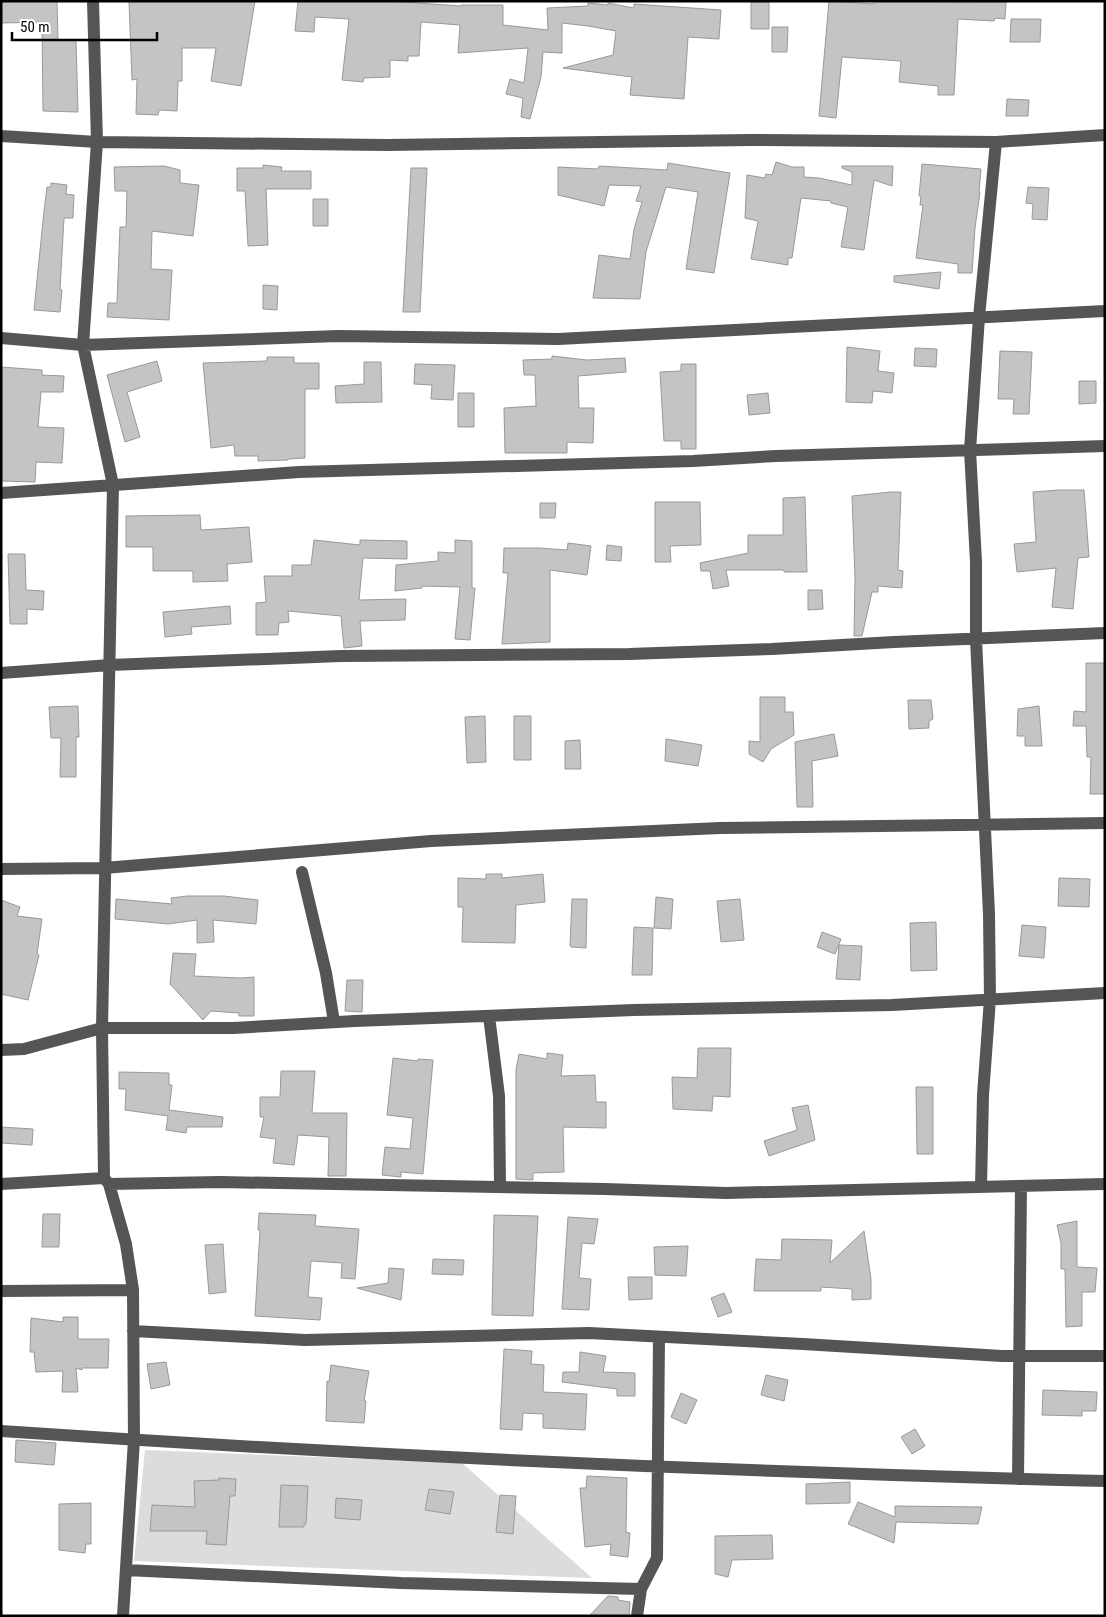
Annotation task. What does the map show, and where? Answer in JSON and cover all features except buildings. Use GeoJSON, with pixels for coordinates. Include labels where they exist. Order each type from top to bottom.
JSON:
{"type":"FeatureCollection","features":[{"type":"Feature","properties":{"kind":"street"},"geometry":{"type":"LineString","coordinates":[[94,1],[97,142],[84,345],[113,485],[102,1028],[107,1181],[126,1244],[133,1290],[134,1440],[123,1616]]}},
{"type":"Feature","properties":{"kind":"street"},"geometry":{"type":"LineString","coordinates":[[1,136],[97,142],[387,145],[751,140],[996,142],[1105,135]]}},
{"type":"Feature","properties":{"kind":"street"},"geometry":{"type":"LineString","coordinates":[[982,1187],[983,1095],[990,999],[989,914],[976,639],[976,562],[970,450],[979,317],[996,142]]}},
{"type":"Feature","properties":{"kind":"street"},"geometry":{"type":"LineString","coordinates":[[1,338],[84,345],[338,336],[558,339],[1105,310]]}},
{"type":"Feature","properties":{"kind":"street"},"geometry":{"type":"LineString","coordinates":[[1,493],[299,472],[693,461],[776,456],[1105,446]]}},
{"type":"Feature","properties":{"kind":"street"},"geometry":{"type":"LineString","coordinates":[[1,673],[110,664],[341,656],[629,654],[1105,633]]}},
{"type":"Feature","properties":{"kind":"street"},"geometry":{"type":"LineString","coordinates":[[1,869],[104,868],[451,840],[720,828],[1105,823]]}},
{"type":"Feature","properties":{"kind":"street"},"geometry":{"type":"LineString","coordinates":[[302,872],[326,973],[334,1022]]}},
{"type":"Feature","properties":{"kind":"street"},"geometry":{"type":"LineString","coordinates":[[1,1050],[24,1049],[102,1028],[233,1028],[634,1010],[892,1005],[1105,993]]}},
{"type":"Feature","properties":{"kind":"street"},"geometry":{"type":"LineString","coordinates":[[488,1016],[499,1096],[500,1187]]}},
{"type":"Feature","properties":{"kind":"street"},"geometry":{"type":"LineString","coordinates":[[1,1184],[107,1181],[220,1182],[500,1187],[726,1194],[1105,1184]]}},
{"type":"Feature","properties":{"kind":"street"},"geometry":{"type":"LineString","coordinates":[[1018,1479],[1021,1186]]}},
{"type":"Feature","properties":{"kind":"street"},"geometry":{"type":"LineString","coordinates":[[1,1291],[133,1290]]}},
{"type":"Feature","properties":{"kind":"street"},"geometry":{"type":"LineString","coordinates":[[133,1331],[305,1340],[589,1334],[1020,1356],[1105,1356]]}},
{"type":"Feature","properties":{"kind":"street"},"geometry":{"type":"LineString","coordinates":[[637,1616],[641,1589],[657,1558],[659,1337]]}},
{"type":"Feature","properties":{"kind":"street"},"geometry":{"type":"LineString","coordinates":[[1,1431],[365,1454],[1105,1481]]}},
{"type":"Feature","properties":{"kind":"street"},"geometry":{"type":"LineString","coordinates":[[126,1570],[401,1583],[641,1589]]}},
{"type":"Feature","properties":{"kind":"shaded area"},"geometry":{"type":"Polygon","coordinates":[[[145,1450],[462,1463],[592,1578],[134,1561],[145,1450]]]}}]}
